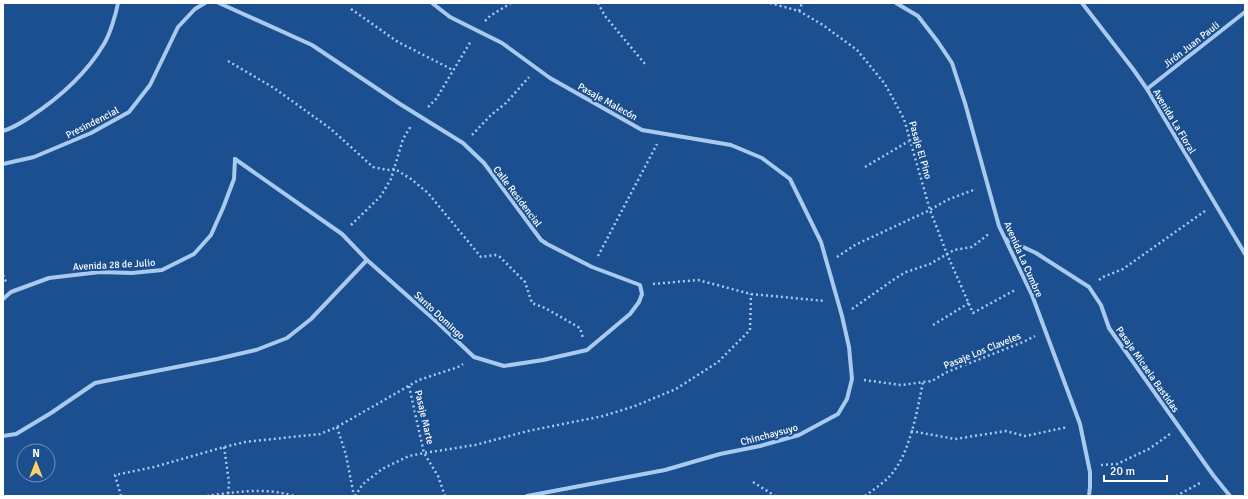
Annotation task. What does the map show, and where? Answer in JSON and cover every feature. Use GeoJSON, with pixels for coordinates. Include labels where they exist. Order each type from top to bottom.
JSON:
{"type":"FeatureCollection","features":[{"type":"Feature","properties":{"kind":"street"},"geometry":{"type":"LineString","coordinates":[[3,132],[13,128],[48,105],[81,76],[105,43],[118,3]]}},
{"type":"Feature","properties":{"kind":"street","name":"Presindencial"},"geometry":{"type":"LineString","coordinates":[[3,164],[34,157],[91,133],[129,112],[150,85],[178,27],[195,9],[204,3]]}},
{"type":"Feature","properties":{"kind":"street","name":"Calle Residencial"},"geometry":{"type":"LineString","coordinates":[[219,3],[312,45],[400,104],[463,143],[484,163],[541,240],[592,266],[640,285]]}},
{"type":"Feature","properties":{"kind":"street","name":"Pasaje Malecón"},"geometry":{"type":"LineString","coordinates":[[432,3],[450,17],[502,43],[550,78],[642,130],[731,146],[762,158],[790,179]]}},
{"type":"Feature","properties":{"kind":"street","name":"Avenida La Cumbre"},"geometry":{"type":"LineString","coordinates":[[896,3],[918,16],[938,42],[952,64],[965,103],[999,226],[1032,295],[1080,424],[1089,466],[1089,496]]}},
{"type":"Feature","properties":{"kind":"street","name":"Avenida La Floral"},"geometry":{"type":"LineString","coordinates":[[1082,3],[1133,69],[1146,89],[1245,254]]}},
{"type":"Feature","properties":{"kind":"street","name":"Jirón Juan Pauli"},"geometry":{"type":"LineString","coordinates":[[1146,89],[1245,12]]}},
{"type":"Feature","properties":{"kind":"street","name":"Santo Domingo"},"geometry":{"type":"LineString","coordinates":[[235,159],[342,234],[367,260],[474,357],[504,366],[544,360],[587,350],[630,314],[639,302],[642,294],[640,285]]}},
{"type":"Feature","properties":{"kind":"street","name":"Avenida 28 de Julio"},"geometry":{"type":"LineString","coordinates":[[3,299],[11,292],[49,278],[100,272],[132,273],[162,270],[194,254],[211,235],[223,208],[234,179],[235,159]]}},
{"type":"Feature","properties":{"kind":"street","name":"Chinchaysuyo"},"geometry":{"type":"LineString","coordinates":[[527,496],[665,470],[720,454],[760,446],[799,435],[838,414],[847,399],[852,379],[849,347],[842,316],[821,242],[790,179]]}},
{"type":"Feature","properties":{"kind":"street","name":"Pasaje Micaela Bastidas"},"geometry":{"type":"LineString","coordinates":[[1005,239],[1036,253],[1089,287],[1101,305],[1109,328],[1178,427],[1230,496]]}},
{"type":"Feature","properties":{"kind":"street"},"geometry":{"type":"LineString","coordinates":[[3,436],[16,434],[51,413],[95,383],[256,350],[287,338],[311,320],[367,260]]}},
{"type":"Feature","properties":{"kind":"path"},"geometry":{"type":"LineString","coordinates":[[598,3],[605,16],[645,64]]}},
{"type":"Feature","properties":{"kind":"path","name":"Pasaje El Pino"},"geometry":{"type":"LineString","coordinates":[[770,3],[799,11],[823,25],[857,50],[885,84],[904,119],[930,210],[947,254],[973,313],[1026,284]]}},
{"type":"Feature","properties":{"kind":"path"},"geometry":{"type":"LineString","coordinates":[[799,11],[802,3]]}},
{"type":"Feature","properties":{"kind":"path"},"geometry":{"type":"LineString","coordinates":[[351,9],[398,42],[453,70]]}},
{"type":"Feature","properties":{"kind":"path"},"geometry":{"type":"LineString","coordinates":[[228,61],[274,88],[331,128],[372,167],[387,170],[395,169],[428,192],[481,256],[495,255],[500,257],[525,282],[532,303],[545,308],[580,328],[587,350]]}},
{"type":"Feature","properties":{"kind":"path"},"geometry":{"type":"LineString","coordinates":[[463,143],[491,115],[506,103],[537,68]]}},
{"type":"Feature","properties":{"kind":"path"},"geometry":{"type":"LineString","coordinates":[[592,266],[663,133]]}},
{"type":"Feature","properties":{"kind":"path"},"geometry":{"type":"LineString","coordinates":[[865,167],[910,141]]}},
{"type":"Feature","properties":{"kind":"path"},"geometry":{"type":"LineString","coordinates":[[827,264],[855,245],[930,210],[947,200],[988,185]]}},
{"type":"Feature","properties":{"kind":"path"},"geometry":{"type":"LineString","coordinates":[[1089,287],[1103,277],[1123,269],[1215,204]]}},
{"type":"Feature","properties":{"kind":"path"},"geometry":{"type":"LineString","coordinates":[[842,316],[906,272],[930,264],[954,250],[972,247],[999,226]]}},
{"type":"Feature","properties":{"kind":"path"},"geometry":{"type":"LineString","coordinates":[[640,285],[698,280],[751,294],[838,302]]}},
{"type":"Feature","properties":{"kind":"path"},"geometry":{"type":"LineString","coordinates":[[354,496],[363,484],[382,469],[409,456],[475,445],[528,431],[603,416],[635,406],[676,389],[718,362],[750,330],[751,294]]}},
{"type":"Feature","properties":{"kind":"path"},"geometry":{"type":"LineString","coordinates":[[933,325],[969,303]]}},
{"type":"Feature","properties":{"kind":"path","name":"Pasaje Los Claveles"},"geometry":{"type":"LineString","coordinates":[[852,379],[901,384],[932,381],[947,372],[1023,342],[1046,331]]}},
{"type":"Feature","properties":{"kind":"path"},"geometry":{"type":"LineString","coordinates":[[121,496],[115,475],[154,467],[245,442],[320,434],[337,427],[419,380],[458,367],[474,357]]}},
{"type":"Feature","properties":{"kind":"path"},"geometry":{"type":"LineString","coordinates":[[865,496],[889,476],[903,457],[916,415],[923,382]]}},
{"type":"Feature","properties":{"kind":"path","name":"Pasaje Marte"},"geometry":{"type":"LineString","coordinates":[[409,386],[424,453],[438,476],[445,496]]}},
{"type":"Feature","properties":{"kind":"path"},"geometry":{"type":"LineString","coordinates":[[911,430],[955,439],[1006,431],[1025,436],[1080,424]]}},
{"type":"Feature","properties":{"kind":"path"},"geometry":{"type":"LineString","coordinates":[[337,427],[346,456],[354,496]]}},
{"type":"Feature","properties":{"kind":"path"},"geometry":{"type":"LineString","coordinates":[[1089,466],[1117,464],[1149,448],[1178,427]]}},
{"type":"Feature","properties":{"kind":"path"},"geometry":{"type":"LineString","coordinates":[[224,447],[229,482],[228,495]]}},
{"type":"Feature","properties":{"kind":"path"},"geometry":{"type":"LineString","coordinates":[[1176,496],[1213,475]]}},
{"type":"Feature","properties":{"kind":"path"},"geometry":{"type":"LineString","coordinates":[[753,482],[775,496]]}},
{"type":"Feature","properties":{"kind":"path"},"geometry":{"type":"LineString","coordinates":[[207,496],[277,492],[294,496]]}}]}
